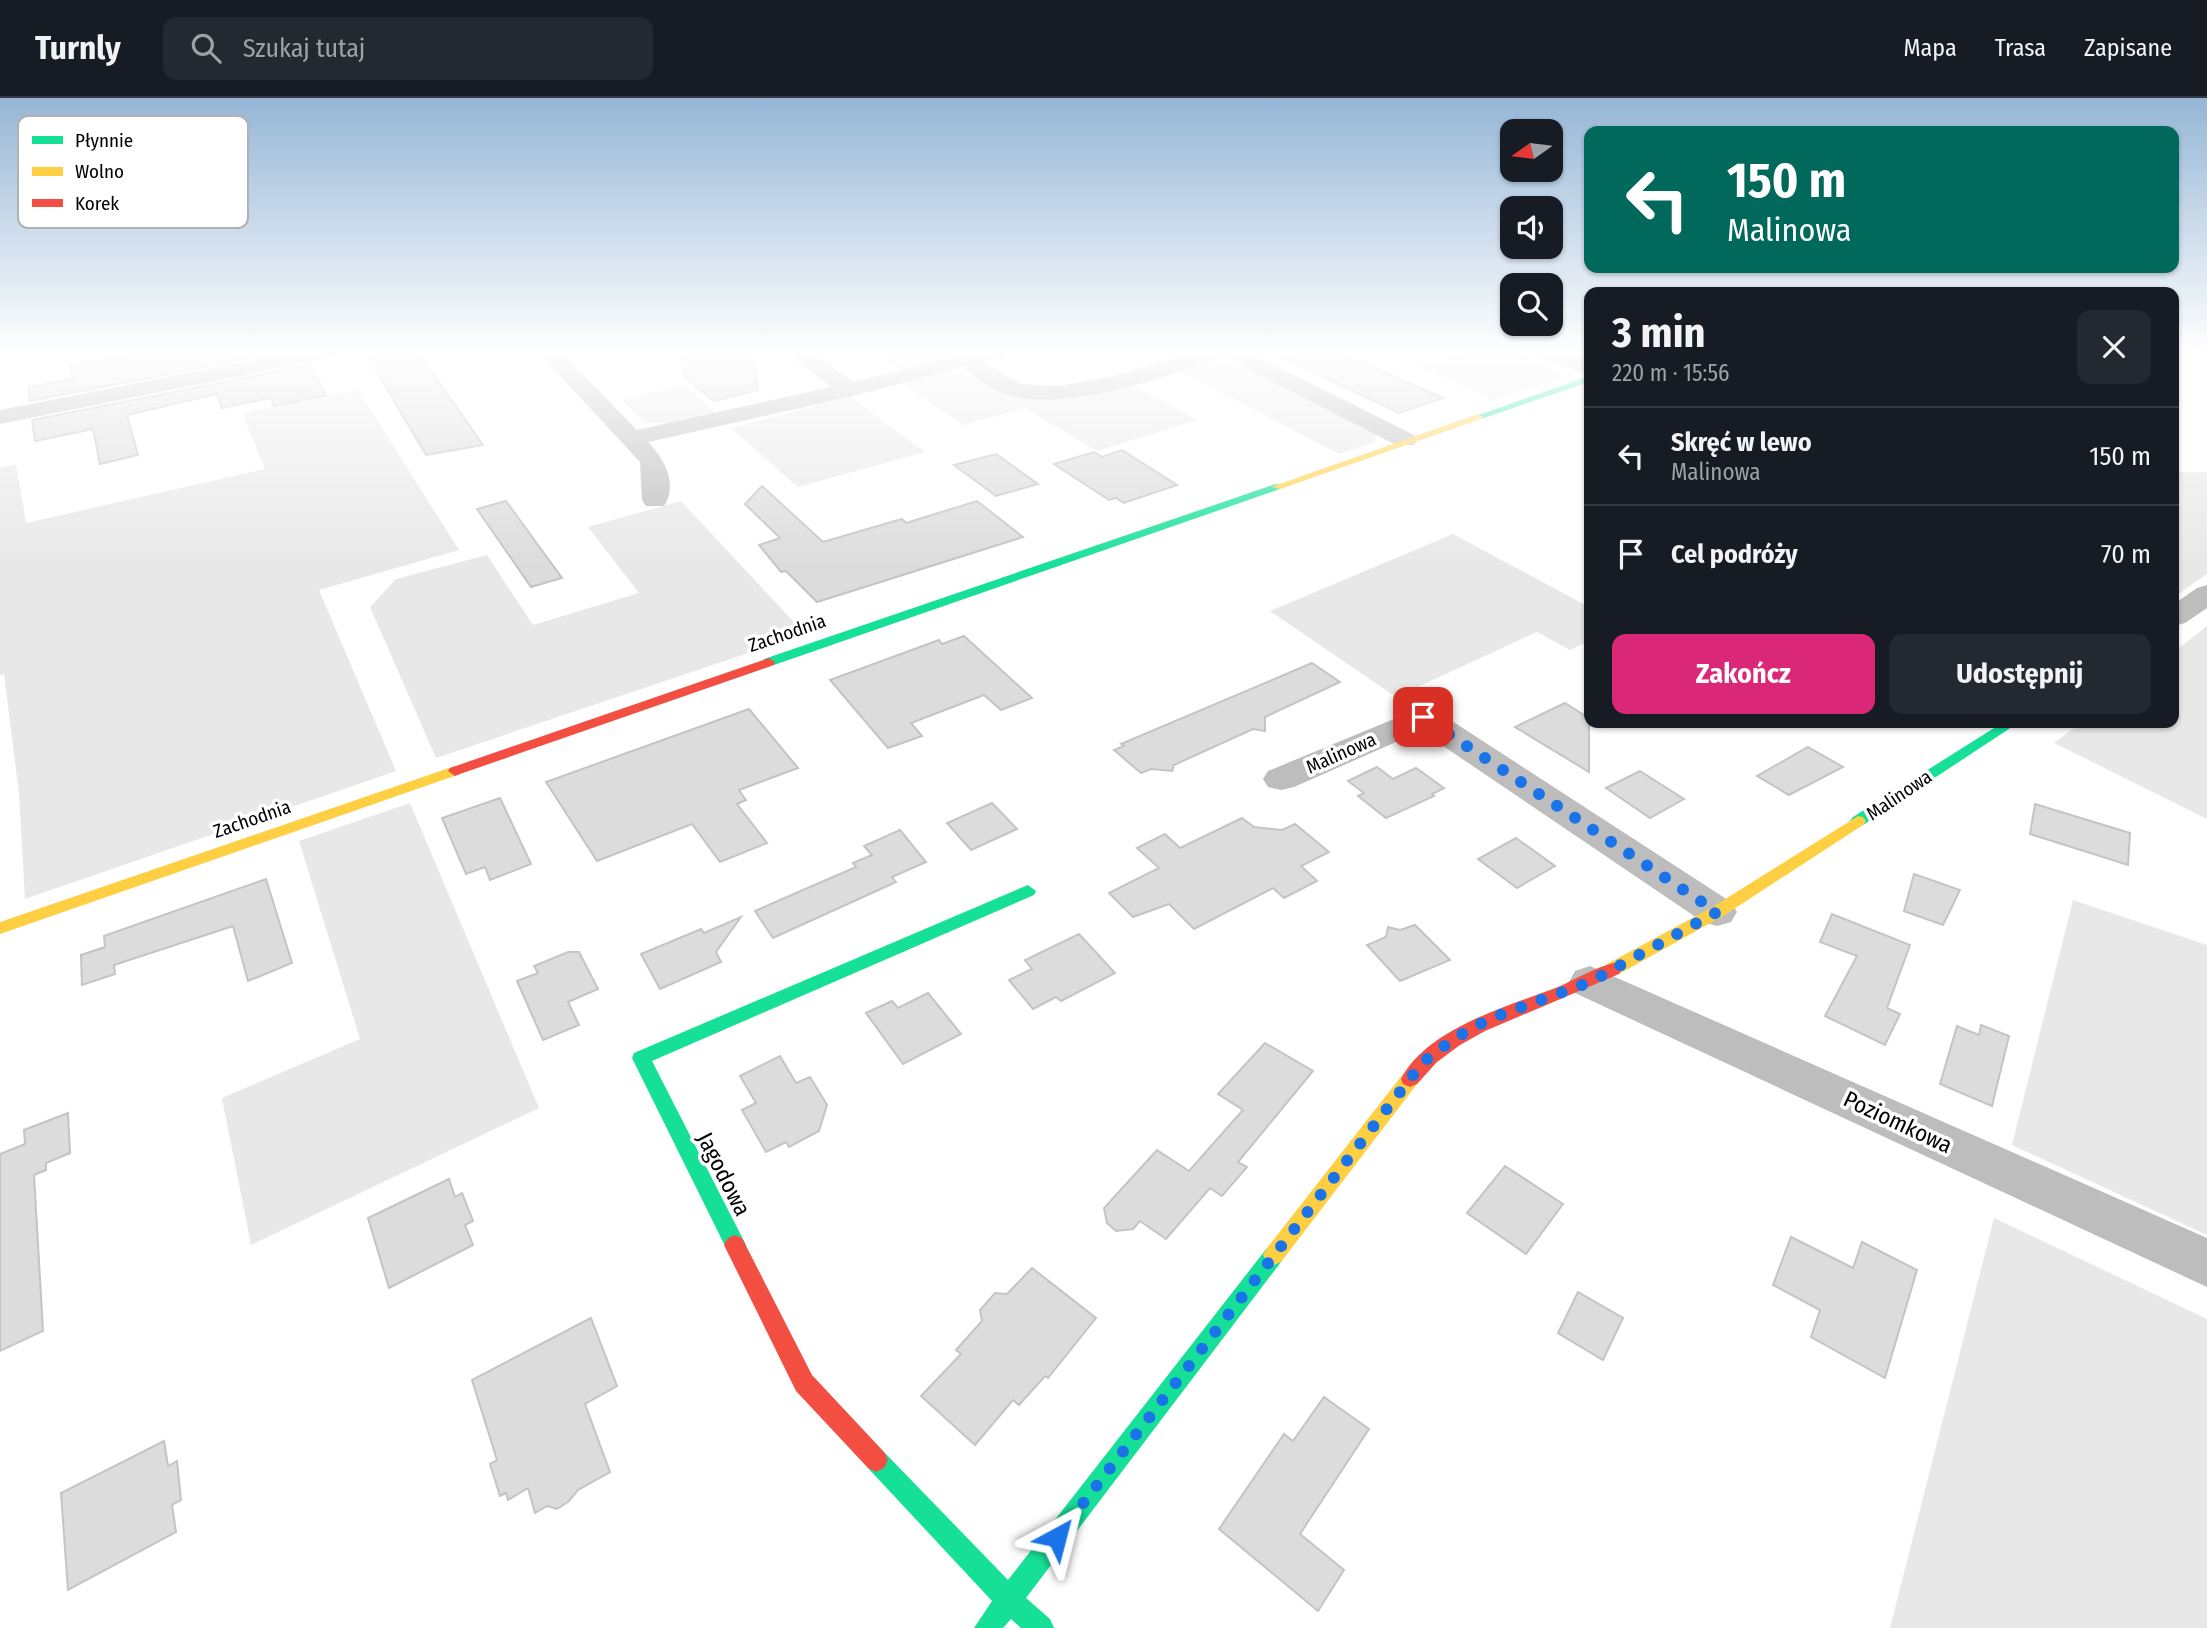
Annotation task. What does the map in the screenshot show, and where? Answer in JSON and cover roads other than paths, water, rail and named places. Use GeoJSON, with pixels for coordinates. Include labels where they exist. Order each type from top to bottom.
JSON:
{"type":"FeatureCollection","features":[{"type":"Feature","properties":{"kind":"street"},"geometry":{"type":"LineString","coordinates":[[618,423],[655,466],[655,500]]}},
{"type":"Feature","properties":{"kind":"street"},"geometry":{"type":"LineString","coordinates":[[633,439],[702,423]]}},
{"type":"Feature","properties":{"kind":"street"},"geometry":{"type":"LineString","coordinates":[[1372,423],[1405,440]]}},
{"type":"Feature","properties":{"kind":"street","name":"Zachodnia"},"geometry":{"type":"LineString","coordinates":[[0,928],[1455,423]]}},
{"type":"Feature","properties":{"kind":"street"},"geometry":{"type":"LineString","coordinates":[[2179,614],[2207,594]]}},
{"type":"Feature","properties":{"kind":"street","name":"Malinowa"},"geometry":{"type":"LineString","coordinates":[[1281,779],[1423,717],[1717,912]]}},
{"type":"Feature","properties":{"kind":"street","name":"Malinowa"},"geometry":{"type":"LineString","coordinates":[[987,1628],[1423,1062],[1455,1038],[1489,1019],[1590,982],[1717,912],[2003,728]]}},
{"type":"Feature","properties":{"kind":"street","name":"Jagodowa"},"geometry":{"type":"LineString","coordinates":[[1028,891],[641,1058],[804,1383],[1009,1600],[1041,1628]]}},
{"type":"Feature","properties":{"kind":"street","name":"Poziomkowa"},"geometry":{"type":"LineString","coordinates":[[1590,982],[2207,1263]]}}]}
